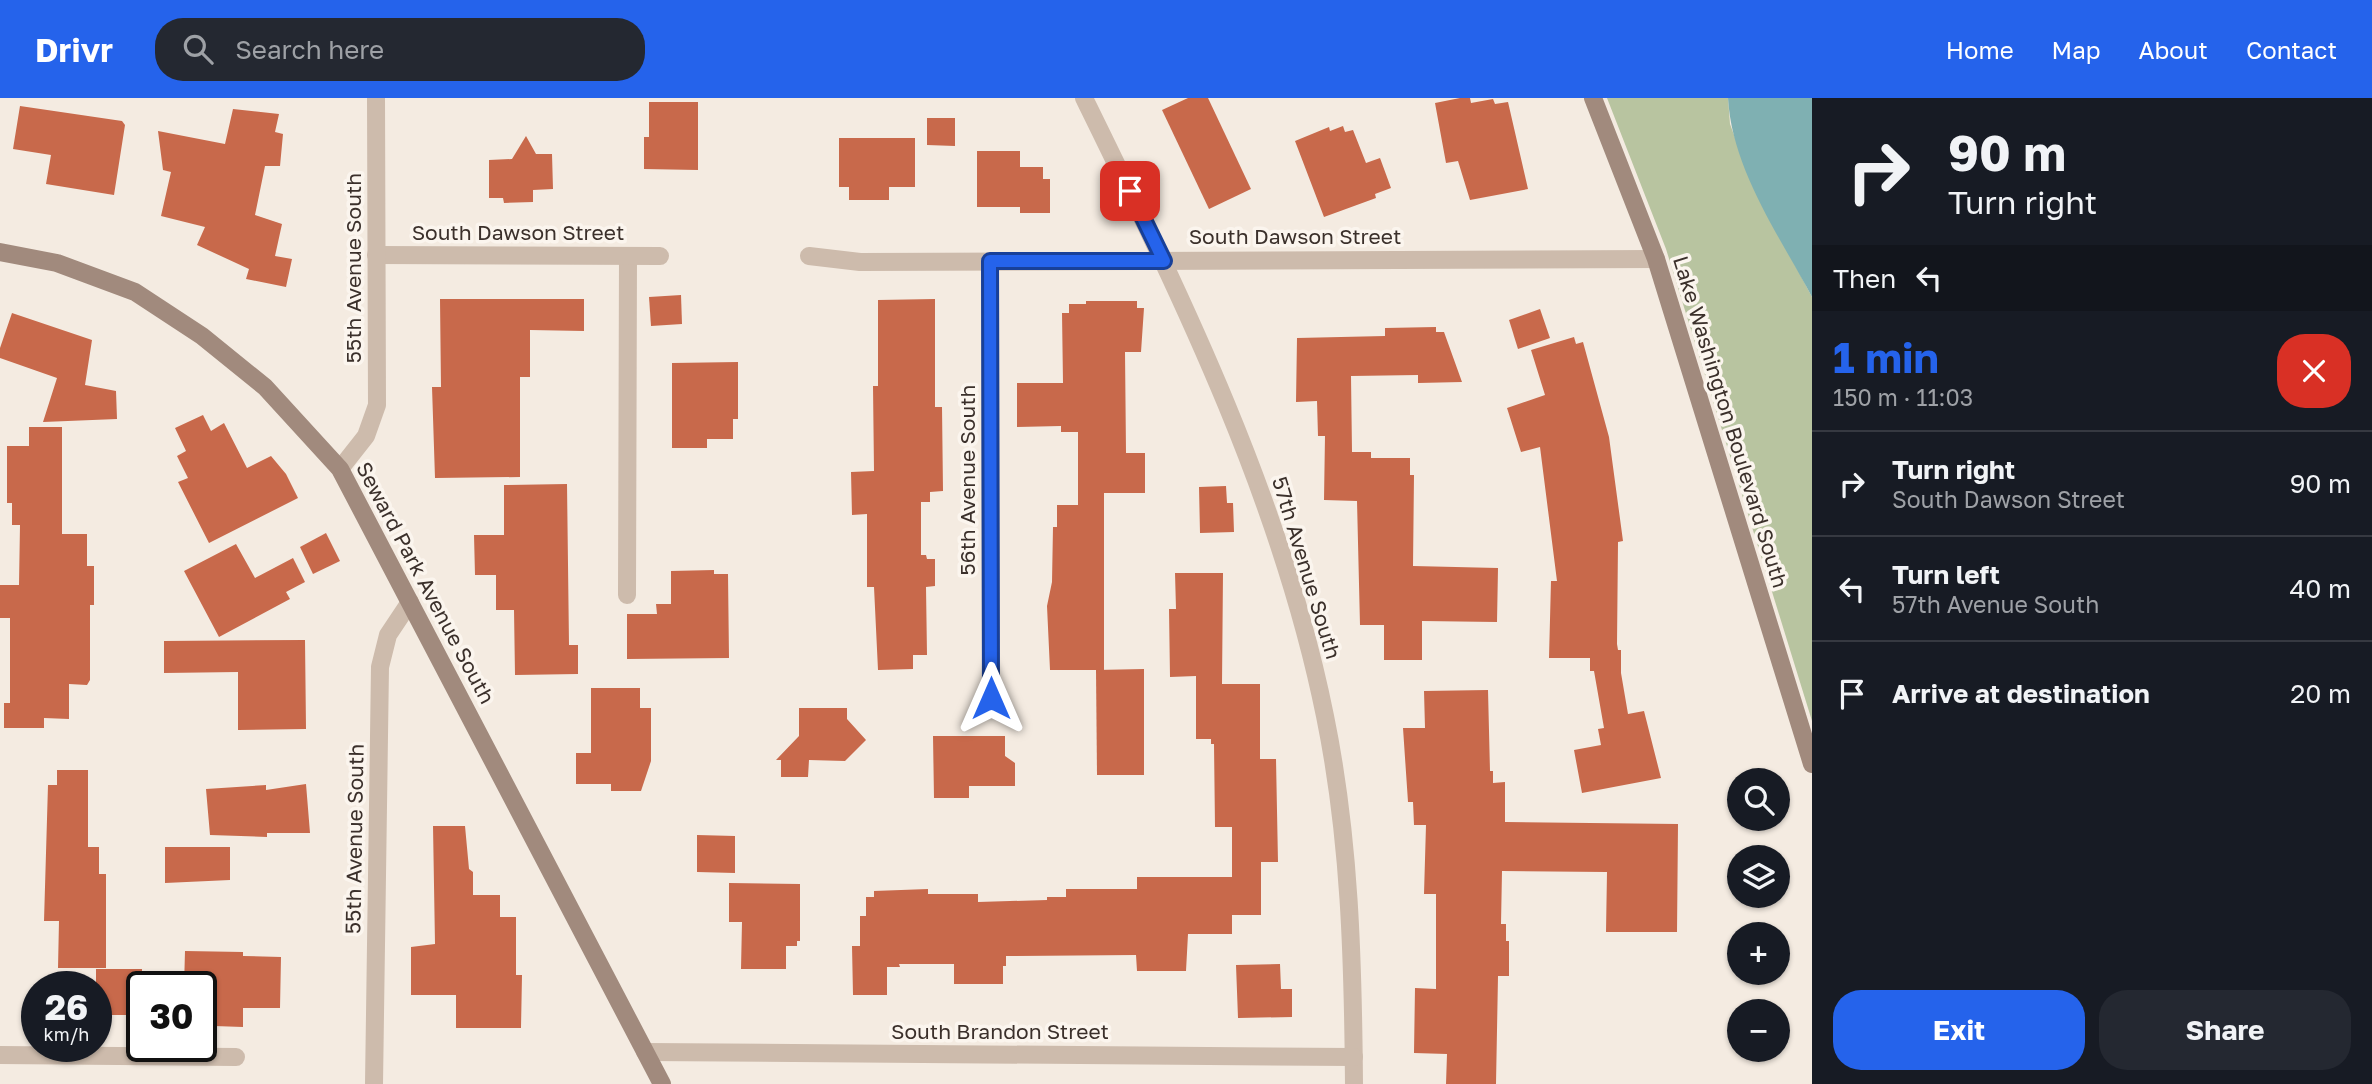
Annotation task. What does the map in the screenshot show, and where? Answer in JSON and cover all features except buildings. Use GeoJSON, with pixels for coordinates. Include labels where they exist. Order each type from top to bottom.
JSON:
{"type":"FeatureCollection","features":[{"type":"Feature","properties":{"kind":"street","name":"55th Avenue South"},"geometry":{"type":"LineString","coordinates":[[340,469],[366,436],[377,405],[376,98]]}},
{"type":"Feature","properties":{"kind":"street","name":"57th Avenue South"},"geometry":{"type":"LineString","coordinates":[[1084,98],[1164,261],[1247,453],[1290,580],[1325,715],[1350,894],[1354,1084]]}},
{"type":"Feature","properties":{"kind":"street","name":"Lake Washington Boulevard South"},"geometry":{"type":"LineString","coordinates":[[1593,98],[1656,258],[1812,764]]}},
{"type":"Feature","properties":{"kind":"street","name":"Seward Park Avenue South"},"geometry":{"type":"LineString","coordinates":[[0,252],[57,263],[146,299],[202,335],[265,387],[340,469],[662,1084]]}},
{"type":"Feature","properties":{"kind":"street","name":"South Dawson Street"},"geometry":{"type":"LineString","coordinates":[[376,255],[660,256]]}},
{"type":"Feature","properties":{"kind":"street"},"geometry":{"type":"LineString","coordinates":[[627,595],[628,256]]}},
{"type":"Feature","properties":{"kind":"street","name":"South Dawson Street"},"geometry":{"type":"LineString","coordinates":[[809,256],[860,262],[1656,258]]}},
{"type":"Feature","properties":{"kind":"street","name":"56th Avenue South"},"geometry":{"type":"LineString","coordinates":[[990,261],[991,698]]}},
{"type":"Feature","properties":{"kind":"street","name":"55th Avenue South"},"geometry":{"type":"LineString","coordinates":[[374,1084],[380,667],[388,635],[410,602]]}},
{"type":"Feature","properties":{"kind":"street","name":"South Brandon Street"},"geometry":{"type":"LineString","coordinates":[[645,1052],[1354,1057]]}},
{"type":"Feature","properties":{"kind":"street"},"geometry":{"type":"LineString","coordinates":[[0,1055],[236,1057]]}},
{"type":"Feature","properties":{"kind":"green space"},"geometry":{"type":"Polygon","coordinates":[[[1607,98],[1728,98],[1730,124],[1752,184],[1812,297],[1812,721],[1666,249],[1607,98]]]}},
{"type":"Feature","properties":{"kind":"water"},"geometry":{"type":"Polygon","coordinates":[[[1728,98],[1812,98],[1812,297],[1772,226],[1748,176],[1731,124],[1728,98]]]}},
{"type":"Feature","properties":{"kind":"route"},"geometry":{"type":"LineString","coordinates":[[991,698],[990,261],[1164,261],[1130,191]]}}]}
